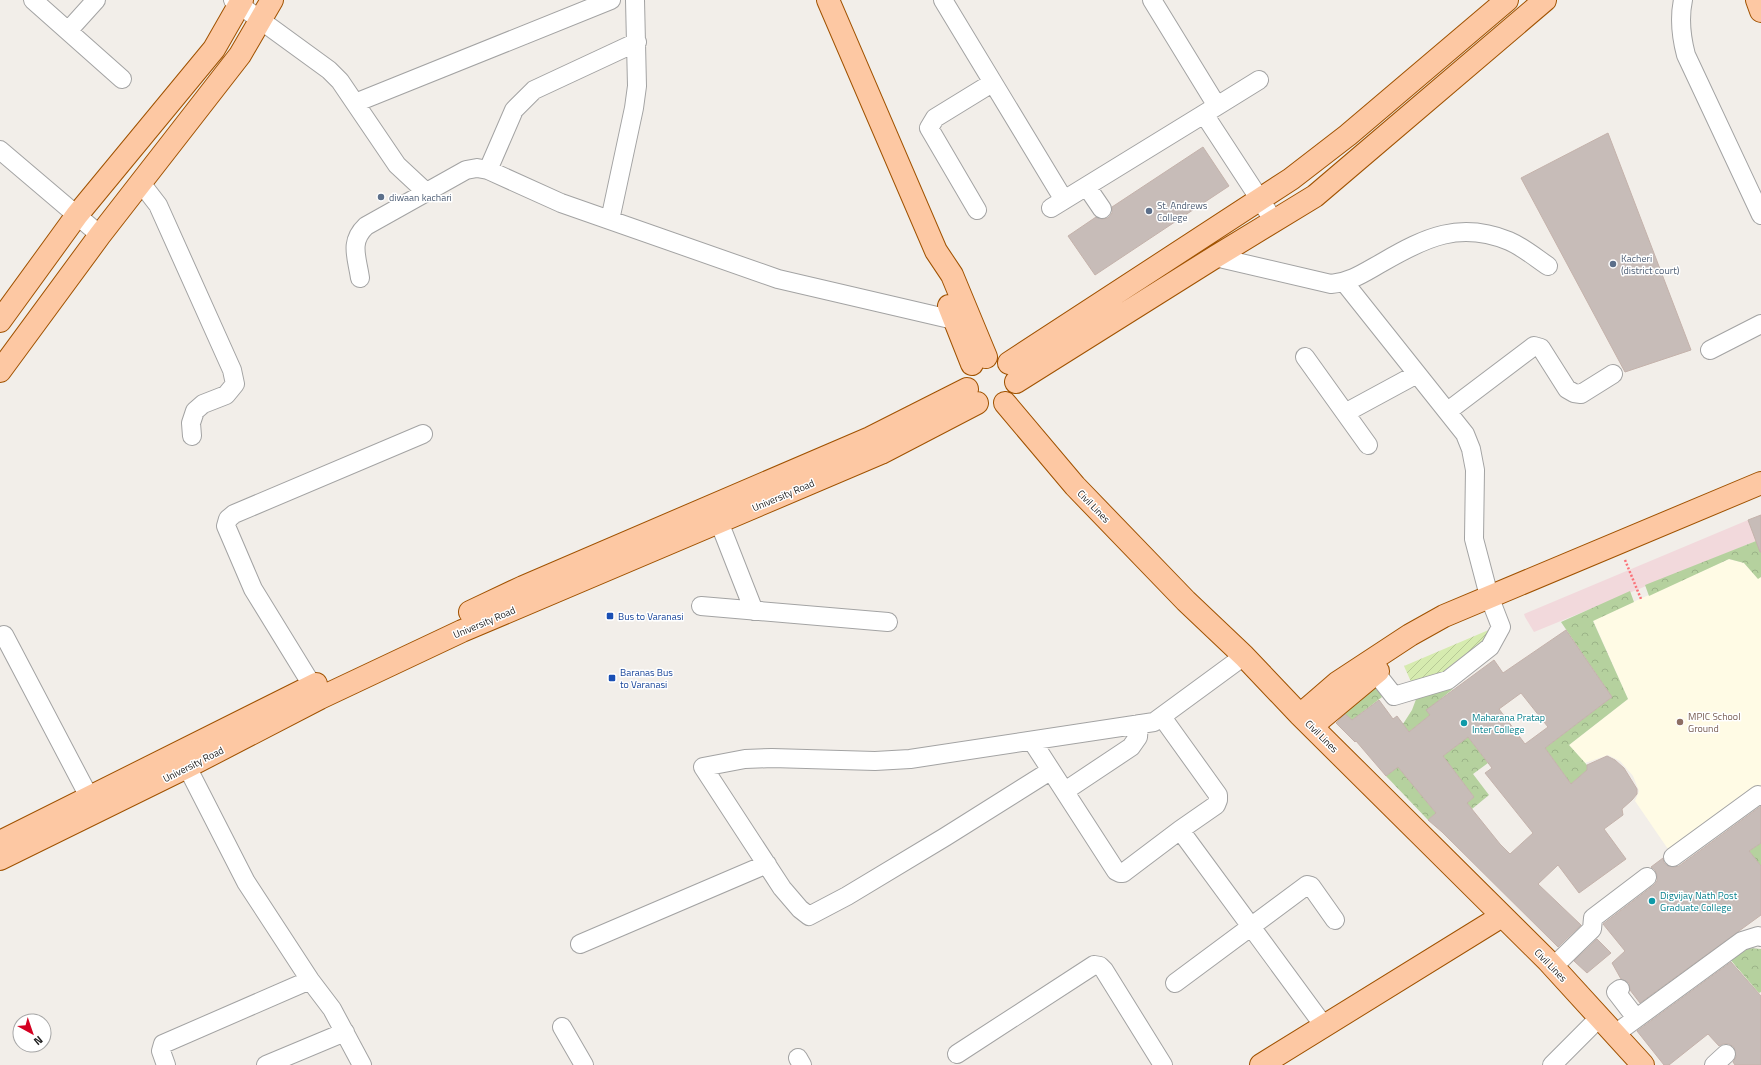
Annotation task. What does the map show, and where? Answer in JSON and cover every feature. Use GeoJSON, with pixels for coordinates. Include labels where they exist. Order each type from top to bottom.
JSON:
{"type":"FeatureCollection","features":[{"type":"Feature","properties":{"kind":"main road"},"geometry":{"type":"LineString","coordinates":[[0,370],[100,235],[240,55],[262,20],[272,0]]}},
{"type":"Feature","properties":{"kind":"main road"},"geometry":{"type":"LineString","coordinates":[[828,0],[936,251],[952,275],[979,360]]}},
{"type":"Feature","properties":{"kind":"main road"},"geometry":{"type":"LineString","coordinates":[[1013,373],[994,356],[979,360],[968,372],[966,381],[972,396],[985,407],[994,407],[1005,403],[1014,393],[1013,373],[1040,341],[1291,179],[1348,135],[1508,0]]}},
{"type":"Feature","properties":{"kind":"main road"},"geometry":{"type":"LineString","coordinates":[[1013,373],[1215,257],[1315,196],[1545,0]]}},
{"type":"Feature","properties":{"kind":"main road"},"geometry":{"type":"LineString","coordinates":[[1757,0],[1761,11]]}},
{"type":"Feature","properties":{"kind":"main road"},"geometry":{"type":"LineString","coordinates":[[0,321],[77,215],[91,200],[214,49],[238,2]]}},
{"type":"Feature","properties":{"kind":"main road"},"geometry":{"type":"LineString","coordinates":[[936,251],[938,276],[942,290],[954,320],[979,360]]}},
{"type":"Feature","properties":{"kind":"main road","name":"University Road"},"geometry":{"type":"LineString","coordinates":[[0,858],[93,805],[316,692],[462,631],[717,514],[881,453],[972,396]]}},
{"type":"Feature","properties":{"kind":"main road","name":"Civil Lines"},"geometry":{"type":"LineString","coordinates":[[1005,403],[1075,486],[1186,601],[1244,656],[1553,967],[1643,1065]]}},
{"type":"Feature","properties":{"kind":"main road"},"geometry":{"type":"LineString","coordinates":[[1306,720],[1372,668],[1492,603],[1761,483]]}},
{"type":"Feature","properties":{"kind":"main road"},"geometry":{"type":"LineString","coordinates":[[1492,603],[1624,555],[1761,499]]}},
{"type":"Feature","properties":{"kind":"main road","name":"University Road"},"geometry":{"type":"LineString","coordinates":[[0,842],[93,805]]}},
{"type":"Feature","properties":{"kind":"main road"},"geometry":{"type":"LineString","coordinates":[[1261,1065],[1502,916]]}},
{"type":"Feature","properties":{"kind":"street"},"geometry":{"type":"LineString","coordinates":[[33,0],[122,78]]}},
{"type":"Feature","properties":{"kind":"street"},"geometry":{"type":"LineString","coordinates":[[68,31],[96,0]]}},
{"type":"Feature","properties":{"kind":"street"},"geometry":{"type":"LineString","coordinates":[[355,103],[611,0]]}},
{"type":"Feature","properties":{"kind":"street"},"geometry":{"type":"LineString","coordinates":[[610,220],[634,108],[637,86],[635,0]]}},
{"type":"Feature","properties":{"kind":"street"},"geometry":{"type":"LineString","coordinates":[[943,0],[992,83],[1058,204],[1259,80]]}},
{"type":"Feature","properties":{"kind":"street"},"geometry":{"type":"LineString","coordinates":[[1152,0],[1260,200],[1274,221]]}},
{"type":"Feature","properties":{"kind":"street"},"geometry":{"type":"LineString","coordinates":[[1683,0],[1680,15],[1682,37],[1686,55],[1761,215]]}},
{"type":"Feature","properties":{"kind":"street"},"geometry":{"type":"LineString","coordinates":[[238,2],[329,70],[340,81],[397,165],[426,192]]}},
{"type":"Feature","properties":{"kind":"street"},"geometry":{"type":"LineString","coordinates":[[488,170],[514,110],[534,90],[636,42]]}},
{"type":"Feature","properties":{"kind":"street"},"geometry":{"type":"LineString","coordinates":[[977,210],[929,128],[935,118],[992,83]]}},
{"type":"Feature","properties":{"kind":"street"},"geometry":{"type":"LineString","coordinates":[[0,150],[100,235]]}},
{"type":"Feature","properties":{"kind":"street"},"geometry":{"type":"LineString","coordinates":[[360,278],[355,245],[360,232],[366,226],[466,170],[477,168],[488,170],[561,203],[778,279],[954,320]]}},
{"type":"Feature","properties":{"kind":"street"},"geometry":{"type":"LineString","coordinates":[[140,183],[158,205],[232,370],[235,384],[226,395],[203,404],[195,411],[191,423],[192,436]]}},
{"type":"Feature","properties":{"kind":"street"},"geometry":{"type":"LineString","coordinates":[[1087,187],[1102,209]]}},
{"type":"Feature","properties":{"kind":"street"},"geometry":{"type":"LineString","coordinates":[[1215,257],[1330,284],[1344,282],[1359,277],[1384,262],[1435,236],[1454,232],[1474,232],[1510,242],[1548,266]]}},
{"type":"Feature","properties":{"kind":"street"},"geometry":{"type":"LineString","coordinates":[[1344,282],[1465,434],[1471,449],[1474,470],[1474,539],[1492,603],[1501,627],[1490,647],[1469,671],[1448,680],[1394,696],[1372,668]]}},
{"type":"Feature","properties":{"kind":"street"},"geometry":{"type":"LineString","coordinates":[[1710,350],[1761,324]]}},
{"type":"Feature","properties":{"kind":"street"},"geometry":{"type":"LineString","coordinates":[[1448,411],[1534,346],[1541,348],[1567,389],[1574,393],[1580,394],[1613,374]]}},
{"type":"Feature","properties":{"kind":"street"},"geometry":{"type":"LineString","coordinates":[[1305,357],[1368,445]]}},
{"type":"Feature","properties":{"kind":"street"},"geometry":{"type":"LineString","coordinates":[[1345,413],[1418,374]]}},
{"type":"Feature","properties":{"kind":"street"},"geometry":{"type":"LineString","coordinates":[[316,692],[253,589],[226,526],[228,519],[234,514],[423,434]]}},
{"type":"Feature","properties":{"kind":"street"},"geometry":{"type":"LineString","coordinates":[[717,514],[754,611]]}},
{"type":"Feature","properties":{"kind":"street"},"geometry":{"type":"LineString","coordinates":[[701,606],[888,622]]}},
{"type":"Feature","properties":{"kind":"street"},"geometry":{"type":"LineString","coordinates":[[4,635],[93,805]]}},
{"type":"Feature","properties":{"kind":"street"},"geometry":{"type":"LineString","coordinates":[[1050,771],[945,838],[847,896],[811,916],[808,916],[782,888],[703,767],[744,759],[772,758],[875,761],[910,759],[1154,722],[1244,656]]}},
{"type":"Feature","properties":{"kind":"street"},"geometry":{"type":"LineString","coordinates":[[1032,741],[1116,871],[1123,873],[1216,804],[1218,800],[1218,795],[1162,717]]}},
{"type":"Feature","properties":{"kind":"street"},"geometry":{"type":"LineString","coordinates":[[1065,791],[1132,746],[1138,737],[1139,724]]}},
{"type":"Feature","properties":{"kind":"street"},"geometry":{"type":"LineString","coordinates":[[184,760],[246,882],[310,980],[332,1009],[362,1065]]}},
{"type":"Feature","properties":{"kind":"street"},"geometry":{"type":"LineString","coordinates":[[1673,857],[1759,794]]}},
{"type":"Feature","properties":{"kind":"street"},"geometry":{"type":"LineString","coordinates":[[1180,830],[1324,1026]]}},
{"type":"Feature","properties":{"kind":"street"},"geometry":{"type":"LineString","coordinates":[[580,944],[767,864]]}},
{"type":"Feature","properties":{"kind":"street"},"geometry":{"type":"LineString","coordinates":[[1553,967],[1592,929],[1593,918],[1647,876]]}},
{"type":"Feature","properties":{"kind":"street"},"geometry":{"type":"LineString","coordinates":[[1175,983],[1307,885],[1311,886],[1335,920]]}},
{"type":"Feature","properties":{"kind":"street"},"geometry":{"type":"LineString","coordinates":[[1615,1034],[1742,941],[1758,936],[1761,937]]}},
{"type":"Feature","properties":{"kind":"street"},"geometry":{"type":"LineString","coordinates":[[958,1054],[1094,965],[1100,966],[1104,970],[1163,1065]]}},
{"type":"Feature","properties":{"kind":"street"},"geometry":{"type":"LineString","coordinates":[[166,1065],[162,1056],[163,1044],[310,980]]}},
{"type":"Feature","properties":{"kind":"street"},"geometry":{"type":"LineString","coordinates":[[1620,989],[1616,992],[1636,1018]]}},
{"type":"Feature","properties":{"kind":"street"},"geometry":{"type":"LineString","coordinates":[[1552,1065],[1600,1017]]}},
{"type":"Feature","properties":{"kind":"street"},"geometry":{"type":"LineString","coordinates":[[562,1027],[584,1065]]}},
{"type":"Feature","properties":{"kind":"street"},"geometry":{"type":"LineString","coordinates":[[266,1065],[345,1032]]}},
{"type":"Feature","properties":{"kind":"path"},"geometry":{"type":"LineString","coordinates":[[1624,555],[1641,599]]}},
{"type":"Feature","properties":{"kind":"shaded area"},"geometry":{"type":"Polygon","coordinates":[[[1748,520],[1756,541],[1534,632],[1525,617],[1524,614],[1748,520]]]}},
{"type":"Feature","properties":{"kind":"shaded area","name":"MPIC School Ground"},"geometry":{"type":"Polygon","coordinates":[[[1729,559],[1744,563],[1758,578],[1761,577],[1761,791],[1670,852],[1635,801],[1639,791],[1633,776],[1620,761],[1608,755],[1585,763],[1569,745],[1628,699],[1593,620],[1729,559]]]}},
{"type":"Feature","properties":{"kind":"green space"},"geometry":{"type":"Polygon","coordinates":[[[1756,541],[1761,547],[1761,577],[1758,579],[1744,563],[1729,559],[1649,596],[1645,585],[1756,541]]]}},
{"type":"Feature","properties":{"kind":"green space"},"geometry":{"type":"Polygon","coordinates":[[[1630,591],[1634,602],[1593,621],[1628,699],[1569,745],[1587,765],[1587,770],[1571,784],[1545,748],[1612,697],[1561,622],[1630,591]]]}},
{"type":"Feature","properties":{"kind":"green space"},"geometry":{"type":"Polygon","coordinates":[[[1498,626],[1476,652],[1443,675],[1412,684],[1404,666],[1498,626]]]}},
{"type":"Feature","properties":{"kind":"green space"},"geometry":{"type":"Polygon","coordinates":[[[1375,686],[1382,697],[1352,720],[1345,714],[1351,700],[1375,686]]]}},
{"type":"Feature","properties":{"kind":"green space"},"geometry":{"type":"Polygon","coordinates":[[[1449,686],[1453,689],[1427,710],[1430,715],[1409,732],[1403,724],[1412,710],[1418,694],[1449,686]]]}},
{"type":"Feature","properties":{"kind":"green space"},"geometry":{"type":"Polygon","coordinates":[[[1468,737],[1488,763],[1473,774],[1489,795],[1472,809],[1467,803],[1474,797],[1443,756],[1468,737]]]}},
{"type":"Feature","properties":{"kind":"green space"},"geometry":{"type":"Polygon","coordinates":[[[1398,767],[1436,813],[1428,820],[1386,776],[1398,767]]]}},
{"type":"Feature","properties":{"kind":"green space"},"geometry":{"type":"Polygon","coordinates":[[[1761,843],[1761,866],[1749,851],[1761,843]]]}},
{"type":"Feature","properties":{"kind":"green space"},"geometry":{"type":"Polygon","coordinates":[[[1749,948],[1761,949],[1761,992],[1759,993],[1728,957],[1737,951],[1749,948]]]}},
{"type":"Feature","properties":{"kind":"building","name":"Kacheri (district court)"},"geometry":{"type":"Polygon","coordinates":[[[1608,133],[1691,350],[1625,372],[1521,178],[1608,133]]]}},
{"type":"Feature","properties":{"kind":"building","name":"St. Andrews College"},"geometry":{"type":"Polygon","coordinates":[[[1203,147],[1229,186],[1095,275],[1068,236],[1096,217],[1102,219],[1108,218],[1112,213],[1112,207],[1203,147]]]}},
{"type":"Feature","properties":{"kind":"building"},"geometry":{"type":"Polygon","coordinates":[[[1761,515],[1761,552],[1760,552],[1748,520],[1761,515]]]}},
{"type":"Feature","properties":{"kind":"building"},"geometry":{"type":"Polygon","coordinates":[[[1566,630],[1612,697],[1545,748],[1571,784],[1587,770],[1587,765],[1607,756],[1615,760],[1624,768],[1637,789],[1637,794],[1622,809],[1623,815],[1604,829],[1626,859],[1579,893],[1558,865],[1538,884],[1581,925],[1558,947],[1428,820],[1436,813],[1398,767],[1386,776],[1356,741],[1355,742],[1336,723],[1345,714],[1352,720],[1379,700],[1393,719],[1397,716],[1409,732],[1430,715],[1426,710],[1494,660],[1503,673],[1566,630]],[[1521,693],[1499,709],[1525,744],[1548,727],[1521,693]],[[1468,737],[1443,756],[1474,797],[1467,803],[1510,854],[1533,833],[1485,773],[1492,768],[1468,737]]]}},
{"type":"Feature","properties":{"kind":"building"},"geometry":{"type":"Polygon","coordinates":[[[1761,806],[1761,843],[1749,851],[1761,866],[1761,915],[1640,1003],[1630,990],[1629,983],[1621,979],[1612,963],[1625,951],[1603,924],[1654,885],[1657,881],[1657,875],[1655,870],[1651,867],[1663,858],[1664,863],[1668,866],[1679,866],[1761,806]]]}},
{"type":"Feature","properties":{"kind":"building"},"geometry":{"type":"Polygon","coordinates":[[[1597,939],[1611,953],[1587,973],[1574,961],[1597,939]]]}},
{"type":"Feature","properties":{"kind":"building"},"geometry":{"type":"Polygon","coordinates":[[[1731,962],[1761,996],[1761,1065],[1735,1065],[1733,1062],[1736,1057],[1734,1047],[1729,1044],[1719,1046],[1708,1034],[1669,1065],[1664,1065],[1637,1031],[1731,962]]]}},
{"type":"Feature","properties":{"kind":"place","name":"diwaan kachari"},"geometry":{"type":"Point","coordinates":[381,197]}},
{"type":"Feature","properties":{"kind":"place","name":"St. Andrews College"},"geometry":{"type":"Point","coordinates":[1149,211]}},
{"type":"Feature","properties":{"kind":"place","name":"Kacheri (district court)"},"geometry":{"type":"Point","coordinates":[1613,264]}},
{"type":"Feature","properties":{"kind":"place","name":"Bus to Varanasi"},"geometry":{"type":"Point","coordinates":[610,616]}},
{"type":"Feature","properties":{"kind":"place","name":"Baranas Bus to Varanasi"},"geometry":{"type":"Point","coordinates":[612,678]}},
{"type":"Feature","properties":{"kind":"place","name":"MPIC School Ground"},"geometry":{"type":"Point","coordinates":[1680,722]}},
{"type":"Feature","properties":{"kind":"place","name":"Maharana Pratap Inter College"},"geometry":{"type":"Point","coordinates":[1464,723]}},
{"type":"Feature","properties":{"kind":"place","name":"Digvijay Nath Post Graduate College"},"geometry":{"type":"Point","coordinates":[1652,901]}}]}
